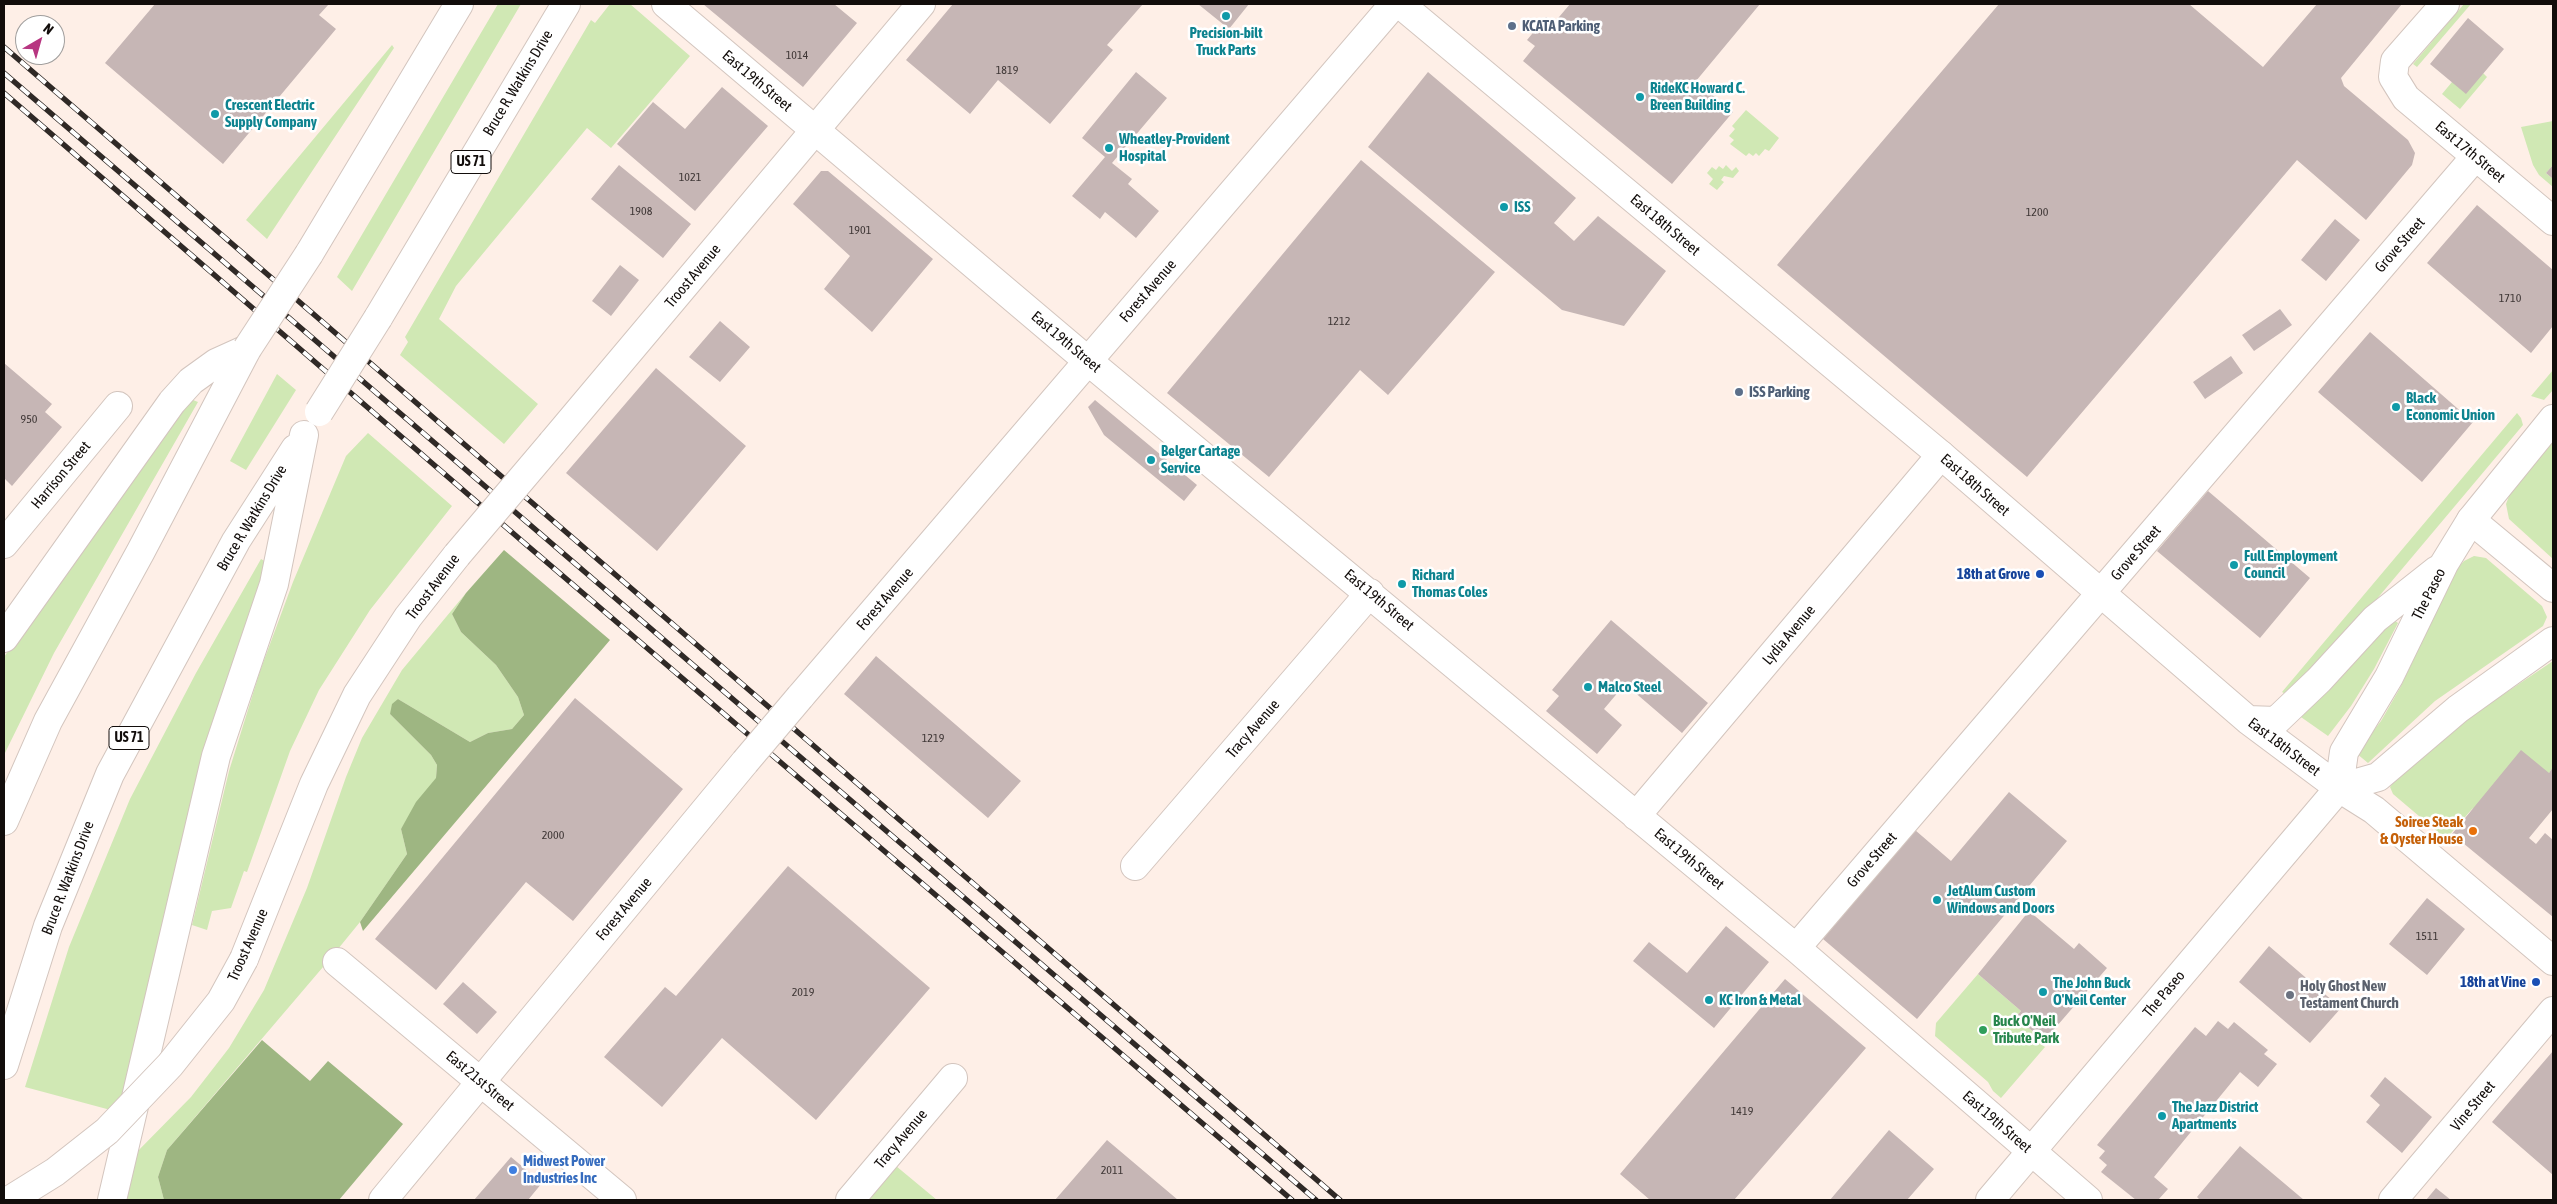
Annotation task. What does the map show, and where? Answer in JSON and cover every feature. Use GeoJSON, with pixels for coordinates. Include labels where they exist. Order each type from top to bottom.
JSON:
{"type":"FeatureCollection","features":[{"type":"Feature","properties":{"kind":"main road"},"geometry":{"type":"LineString","coordinates":[[4,821],[48,721],[141,551],[246,349],[309,254],[459,4]]}},
{"type":"Feature","properties":{"kind":"main road","name":"East 19th Street"},"geometry":{"type":"LineString","coordinates":[[666,4],[1088,361],[1796,948],[2088,1200]]}},
{"type":"Feature","properties":{"kind":"main road","name":"Troost Avenue"},"geometry":{"type":"LineString","coordinates":[[10,1200],[55,1172],[114,1124],[170,1065],[221,1001],[244,959],[314,784],[357,695],[408,617],[456,555],[921,4]]}},
{"type":"Feature","properties":{"kind":"main road","name":"Forest Avenue"},"geometry":{"type":"LineString","coordinates":[[383,1200],[745,762],[1394,4]]}},
{"type":"Feature","properties":{"kind":"main road","name":"East 18th Street"},"geometry":{"type":"LineString","coordinates":[[1400,4],[1941,455],[2248,720],[2339,788],[2374,810],[2553,961]]}},
{"type":"Feature","properties":{"kind":"main road","name":"East 17th Street"},"geometry":{"type":"LineString","coordinates":[[2445,4],[2395,61],[2393,77],[2406,98],[2553,221]]}},
{"type":"Feature","properties":{"kind":"main road","name":"Bruce R. Watkins Drive"},"geometry":{"type":"LineString","coordinates":[[4,1065],[48,926],[110,774],[236,541],[378,318],[565,5]]}},
{"type":"Feature","properties":{"kind":"main road","name":"Grove Street"},"geometry":{"type":"LineString","coordinates":[[1796,948],[2475,157]]}},
{"type":"Feature","properties":{"kind":"main road"},"geometry":{"type":"LineString","coordinates":[[4,638],[172,402],[191,382],[216,363],[246,349]]}},
{"type":"Feature","properties":{"kind":"main road","name":"Harrison Street"},"geometry":{"type":"LineString","coordinates":[[4,544],[118,406]]}},
{"type":"Feature","properties":{"kind":"main road","name":"The Paseo"},"geometry":{"type":"LineString","coordinates":[[1990,1200],[2339,788],[2344,752],[2389,677],[2444,564],[2471,520],[2553,419]]}},
{"type":"Feature","properties":{"kind":"main road"},"geometry":{"type":"LineString","coordinates":[[112,1200],[216,756],[274,584],[304,435]]}},
{"type":"Feature","properties":{"kind":"main road","name":"Lydia Avenue"},"geometry":{"type":"LineString","coordinates":[[1636,816],[1941,455]]}},
{"type":"Feature","properties":{"kind":"main road"},"geometry":{"type":"LineString","coordinates":[[2471,520],[2553,588]]}},
{"type":"Feature","properties":{"kind":"main road"},"geometry":{"type":"LineString","coordinates":[[2248,720],[2276,721],[2318,680],[2375,619],[2444,564]]}},
{"type":"Feature","properties":{"kind":"main road","name":"Tracy Avenue"},"geometry":{"type":"LineString","coordinates":[[1135,866],[1370,593]]}},
{"type":"Feature","properties":{"kind":"main road"},"geometry":{"type":"LineString","coordinates":[[2339,788],[2378,777],[2458,709],[2553,642]]}},
{"type":"Feature","properties":{"kind":"main road","name":"East 21st Street"},"geometry":{"type":"LineString","coordinates":[[337,962],[622,1200]]}},
{"type":"Feature","properties":{"kind":"main road","name":"Vine Street"},"geometry":{"type":"LineString","coordinates":[[2394,1200],[2553,1012]]}},
{"type":"Feature","properties":{"kind":"main road","name":"Tracy Avenue"},"geometry":{"type":"LineString","coordinates":[[850,1200],[953,1078]]}},
{"type":"Feature","properties":{"kind":"green space"},"geometry":{"type":"Polygon","coordinates":[[[498,4],[521,4],[352,291],[337,277],[498,4]]]}},
{"type":"Feature","properties":{"kind":"green space"},"geometry":{"type":"Polygon","coordinates":[[[610,4],[630,4],[690,56],[611,148],[587,128],[456,286],[439,319],[538,404],[504,444],[400,355],[408,342],[405,337],[591,20],[595,23],[610,4]]]}},
{"type":"Feature","properties":{"kind":"green space"},"geometry":{"type":"Polygon","coordinates":[[[2464,4],[2471,4],[2417,67],[2413,64],[2464,4]]]}},
{"type":"Feature","properties":{"kind":"green space"},"geometry":{"type":"Polygon","coordinates":[[[392,45],[394,48],[267,239],[246,220],[392,45]]]}},
{"type":"Feature","properties":{"kind":"green space"},"geometry":{"type":"Polygon","coordinates":[[[2483,73],[2487,77],[2460,109],[2442,94],[2452,82],[2483,73]]]}},
{"type":"Feature","properties":{"kind":"green space"},"geometry":{"type":"Polygon","coordinates":[[[1746,110],[1779,138],[1769,151],[1765,149],[1759,156],[1756,153],[1753,156],[1749,153],[1746,156],[1730,144],[1734,140],[1729,136],[1735,129],[1732,126],[1746,110]]]}},
{"type":"Feature","properties":{"kind":"green space"},"geometry":{"type":"Polygon","coordinates":[[[2553,121],[2553,165],[2546,173],[2553,179],[2553,187],[2539,175],[2533,165],[2521,127],[2553,121]]]}},
{"type":"Feature","properties":{"kind":"green space"},"geometry":{"type":"Polygon","coordinates":[[[1726,165],[1732,171],[1736,167],[1739,171],[1733,178],[1724,176],[1721,180],[1724,182],[1717,190],[1709,184],[1713,179],[1707,173],[1712,167],[1716,170],[1719,166],[1723,169],[1726,165]]]}},
{"type":"Feature","properties":{"kind":"green space"},"geometry":{"type":"Polygon","coordinates":[[[2553,370],[2553,390],[2544,400],[2531,396],[2553,370]]]}},
{"type":"Feature","properties":{"kind":"green space"},"geometry":{"type":"Polygon","coordinates":[[[277,374],[296,390],[246,470],[230,461],[277,374]]]}},
{"type":"Feature","properties":{"kind":"green space"},"geometry":{"type":"Polygon","coordinates":[[[188,398],[198,402],[54,653],[4,755],[4,657],[188,398]]]}},
{"type":"Feature","properties":{"kind":"green space"},"geometry":{"type":"Polygon","coordinates":[[[2517,413],[2523,425],[2297,694],[2291,697],[2282,692],[2517,413]]]}},
{"type":"Feature","properties":{"kind":"green space"},"geometry":{"type":"Polygon","coordinates":[[[368,433],[452,506],[370,610],[319,690],[290,751],[247,872],[244,871],[231,908],[212,911],[207,930],[192,925],[229,771],[260,671],[293,582],[346,456],[368,433]]]}},
{"type":"Feature","properties":{"kind":"green space"},"geometry":{"type":"Polygon","coordinates":[[[2553,438],[2553,559],[2509,519],[2506,504],[2511,491],[2553,438]]]}},
{"type":"Feature","properties":{"kind":"green space"},"geometry":{"type":"Polygon","coordinates":[[[504,550],[610,640],[363,931],[360,922],[407,854],[401,829],[416,802],[436,778],[437,765],[431,755],[390,714],[392,704],[398,699],[470,742],[488,733],[512,729],[524,715],[518,697],[496,665],[461,632],[452,614],[466,593],[504,550]]]}},
{"type":"Feature","properties":{"kind":"green space"},"geometry":{"type":"Polygon","coordinates":[[[2474,556],[2486,558],[2542,606],[2547,617],[2543,626],[2435,701],[2368,763],[2356,753],[2381,721],[2400,688],[2455,571],[2464,561],[2474,556]]]}},
{"type":"Feature","properties":{"kind":"green space"},"geometry":{"type":"Polygon","coordinates":[[[261,559],[270,564],[193,796],[118,1112],[25,1087],[69,947],[130,799],[196,673],[261,559]]]}},
{"type":"Feature","properties":{"kind":"green space"},"geometry":{"type":"Polygon","coordinates":[[[466,593],[452,614],[461,632],[496,665],[518,697],[524,715],[512,729],[488,733],[470,742],[398,699],[390,714],[431,755],[437,765],[436,779],[401,829],[407,854],[360,922],[167,1150],[158,1177],[164,1200],[123,1200],[132,1157],[191,1097],[229,1048],[264,990],[307,888],[346,777],[362,738],[402,670],[466,593]]]}},
{"type":"Feature","properties":{"kind":"green space"},"geometry":{"type":"Polygon","coordinates":[[[2390,617],[2398,623],[2374,669],[2351,706],[2328,736],[2298,715],[2390,617]]]}},
{"type":"Feature","properties":{"kind":"green space"},"geometry":{"type":"Polygon","coordinates":[[[2553,661],[2553,767],[2549,773],[2472,809],[2446,839],[2393,794],[2390,787],[2419,755],[2449,731],[2553,661]]]}},
{"type":"Feature","properties":{"kind":"green space","name":"Buck O'Neil Tribute Park"},"geometry":{"type":"Polygon","coordinates":[[[1978,974],[2021,1011],[2016,1017],[2044,1041],[2041,1044],[2045,1047],[2001,1098],[1993,1091],[1988,1082],[1935,1036],[1936,1023],[1978,974]]]}},
{"type":"Feature","properties":{"kind":"green space"},"geometry":{"type":"Polygon","coordinates":[[[262,1040],[310,1081],[328,1061],[403,1124],[339,1200],[164,1200],[158,1177],[167,1150],[262,1040]]]}},
{"type":"Feature","properties":{"kind":"green space"},"geometry":{"type":"Polygon","coordinates":[[[896,1166],[937,1200],[868,1200],[896,1166]]]}},
{"type":"Feature","properties":{"kind":"building","name":"Crescent Electric Supply Company"},"geometry":{"type":"Polygon","coordinates":[[[155,4],[329,4],[319,15],[336,29],[223,164],[105,63],[155,4]]]}},
{"type":"Feature","properties":{"kind":"building"},"geometry":{"type":"Polygon","coordinates":[[[703,4],[834,4],[857,23],[803,87],[703,4]]]}},
{"type":"Feature","properties":{"kind":"building"},"geometry":{"type":"Polygon","coordinates":[[[953,4],[1143,4],[1107,45],[1113,50],[1050,124],[998,80],[970,114],[906,60],[953,4]]]}},
{"type":"Feature","properties":{"kind":"building","name":"Precision-bilt Truck Parts"},"geometry":{"type":"Polygon","coordinates":[[[1198,4],[1249,4],[1229,29],[1198,4]]]}},
{"type":"Feature","properties":{"kind":"building","name":"RideKC Howard C. Breen Building"},"geometry":{"type":"Polygon","coordinates":[[[1570,4],[1760,4],[1696,81],[1733,112],[1672,184],[1523,61],[1535,46],[1527,40],[1546,17],[1554,23],[1570,4]]]}},
{"type":"Feature","properties":{"kind":"building"},"geometry":{"type":"Polygon","coordinates":[[[1999,4],[2189,4],[2263,67],[2317,4],[2402,4],[2341,78],[2344,86],[2408,140],[2415,153],[2412,165],[2366,220],[2297,160],[2027,477],[1777,265],[1999,4]]]}},
{"type":"Feature","properties":{"kind":"building"},"geometry":{"type":"Polygon","coordinates":[[[2468,18],[2504,49],[2466,94],[2430,64],[2468,18]]]}},
{"type":"Feature","properties":{"kind":"building","name":"Wheatley-Provident Hospital"},"geometry":{"type":"Polygon","coordinates":[[[1136,72],[1167,98],[1112,163],[1132,179],[1128,184],[1159,211],[1136,238],[1105,212],[1100,219],[1072,196],[1105,157],[1082,138],[1136,72]]]}},
{"type":"Feature","properties":{"kind":"building","name":"ISS"},"geometry":{"type":"Polygon","coordinates":[[[1428,72],[1576,198],[1554,223],[1574,241],[1598,216],[1666,271],[1624,326],[1562,310],[1368,147],[1428,72]]]}},
{"type":"Feature","properties":{"kind":"building"},"geometry":{"type":"Polygon","coordinates":[[[722,87],[768,126],[695,211],[617,144],[653,102],[685,129],[722,87]]]}},
{"type":"Feature","properties":{"kind":"building"},"geometry":{"type":"Polygon","coordinates":[[[1361,160],[1495,272],[1388,395],[1360,370],[1269,477],[1167,393],[1361,160]]]}},
{"type":"Feature","properties":{"kind":"building"},"geometry":{"type":"Polygon","coordinates":[[[619,165],[691,224],[663,258],[591,199],[619,165]]]}},
{"type":"Feature","properties":{"kind":"building"},"geometry":{"type":"Polygon","coordinates":[[[2553,165],[2553,179],[2546,173],[2553,165]]]}},
{"type":"Feature","properties":{"kind":"building"},"geometry":{"type":"Polygon","coordinates":[[[821,171],[828,171],[933,259],[872,332],[824,289],[850,256],[793,204],[821,171]]]}},
{"type":"Feature","properties":{"kind":"building"},"geometry":{"type":"Polygon","coordinates":[[[2477,205],[2553,270],[2553,326],[2531,353],[2427,263],[2477,205]]]}},
{"type":"Feature","properties":{"kind":"building"},"geometry":{"type":"Polygon","coordinates":[[[2335,219],[2360,240],[2326,281],[2301,260],[2335,219]]]}},
{"type":"Feature","properties":{"kind":"building"},"geometry":{"type":"Polygon","coordinates":[[[620,265],[639,280],[611,316],[592,301],[620,265]]]}},
{"type":"Feature","properties":{"kind":"building"},"geometry":{"type":"Polygon","coordinates":[[[2280,309],[2292,325],[2254,351],[2242,335],[2280,309]]]}},
{"type":"Feature","properties":{"kind":"building"},"geometry":{"type":"Polygon","coordinates":[[[720,321],[750,347],[720,382],[689,357],[720,321]]]}},
{"type":"Feature","properties":{"kind":"building","name":"Black Economic Union"},"geometry":{"type":"Polygon","coordinates":[[[2370,332],[2473,422],[2422,482],[2318,392],[2370,332]]]}},
{"type":"Feature","properties":{"kind":"building"},"geometry":{"type":"Polygon","coordinates":[[[2231,356],[2243,373],[2205,399],[2193,382],[2231,356]]]}},
{"type":"Feature","properties":{"kind":"building"},"geometry":{"type":"Polygon","coordinates":[[[4,363],[52,404],[45,412],[62,427],[12,486],[4,478],[4,363]]]}},
{"type":"Feature","properties":{"kind":"building"},"geometry":{"type":"Polygon","coordinates":[[[656,368],[746,446],[657,551],[566,473],[656,368]]]}},
{"type":"Feature","properties":{"kind":"building","name":"Belger Cartage Service"},"geometry":{"type":"Polygon","coordinates":[[[1095,400],[1197,485],[1184,501],[1104,435],[1088,407],[1095,400]]]}},
{"type":"Feature","properties":{"kind":"building","name":"Full Employment Council"},"geometry":{"type":"Polygon","coordinates":[[[2208,491],[2310,578],[2260,638],[2157,551],[2208,491]]]}},
{"type":"Feature","properties":{"kind":"building","name":"Malco Steel"},"geometry":{"type":"Polygon","coordinates":[[[1611,620],[1708,703],[1682,733],[1625,684],[1604,709],[1622,725],[1597,754],[1546,711],[1559,696],[1552,690],[1611,620]]]}},
{"type":"Feature","properties":{"kind":"building"},"geometry":{"type":"Polygon","coordinates":[[[876,656],[1021,781],[988,818],[844,694],[876,656]]]}},
{"type":"Feature","properties":{"kind":"building"},"geometry":{"type":"Polygon","coordinates":[[[575,698],[683,789],[573,921],[526,882],[436,990],[375,939],[575,698]]]}},
{"type":"Feature","properties":{"kind":"building"},"geometry":{"type":"Polygon","coordinates":[[[2521,750],[2549,773],[2553,767],[2553,809],[2529,838],[2536,844],[2545,833],[2553,840],[2553,917],[2452,834],[2521,750]]]}},
{"type":"Feature","properties":{"kind":"building","name":"JetAlum Custom Windows and Doors"},"geometry":{"type":"Polygon","coordinates":[[[2009,792],[2067,841],[1917,1019],[1823,939],[1915,830],[1951,861],[2009,792]]]}},
{"type":"Feature","properties":{"kind":"building"},"geometry":{"type":"Polygon","coordinates":[[[788,866],[930,988],[816,1120],[722,1038],[662,1107],[604,1057],[665,987],[676,996],[788,866]]]}},
{"type":"Feature","properties":{"kind":"building"},"geometry":{"type":"Polygon","coordinates":[[[2427,898],[2465,929],[2427,975],[2389,944],[2427,898]]]}},
{"type":"Feature","properties":{"kind":"building","name":"The John Buck O'Neil Center"},"geometry":{"type":"Polygon","coordinates":[[[2029,911],[2074,949],[2079,943],[2107,968],[2044,1041],[2016,1017],[2021,1011],[1978,974],[2029,911]]]}},
{"type":"Feature","properties":{"kind":"building","name":"KC Iron & Metal"},"geometry":{"type":"Polygon","coordinates":[[[1726,926],[1769,962],[1714,1028],[1633,961],[1649,942],[1687,973],[1726,926]]]}},
{"type":"Feature","properties":{"kind":"building","name":"Holy Ghost New Testament Church"},"geometry":{"type":"Polygon","coordinates":[[[2269,946],[2341,1008],[2310,1043],[2239,982],[2269,946]]]}},
{"type":"Feature","properties":{"kind":"building"},"geometry":{"type":"Polygon","coordinates":[[[1785,979],[1866,1048],[1734,1200],[1650,1200],[1620,1174],[1785,979]]]}},
{"type":"Feature","properties":{"kind":"building"},"geometry":{"type":"Polygon","coordinates":[[[463,982],[497,1012],[477,1034],[443,1004],[463,982]]]}},
{"type":"Feature","properties":{"kind":"building","name":"The Jazz District Apartments"},"geometry":{"type":"Polygon","coordinates":[[[2218,1021],[2228,1029],[2234,1022],[2268,1050],[2264,1054],[2277,1064],[2258,1087],[2240,1072],[2154,1177],[2168,1189],[2158,1200],[2136,1200],[2101,1172],[2107,1165],[2099,1158],[2105,1151],[2097,1145],[2195,1027],[2206,1036],[2218,1021]]]}},
{"type":"Feature","properties":{"kind":"building"},"geometry":{"type":"Polygon","coordinates":[[[2553,1051],[2553,1175],[2492,1122],[2553,1051]]]}},
{"type":"Feature","properties":{"kind":"building"},"geometry":{"type":"Polygon","coordinates":[[[2385,1077],[2432,1117],[2402,1153],[2366,1122],[2380,1105],[2370,1096],[2385,1077]]]}},
{"type":"Feature","properties":{"kind":"building"},"geometry":{"type":"Polygon","coordinates":[[[1889,1130],[1934,1169],[1907,1200],[1830,1200],[1889,1130]]]}},
{"type":"Feature","properties":{"kind":"building"},"geometry":{"type":"Polygon","coordinates":[[[1107,1140],[1178,1200],[1055,1200],[1107,1140]]]}},
{"type":"Feature","properties":{"kind":"building"},"geometry":{"type":"Polygon","coordinates":[[[2240,1146],[2304,1200],[2200,1200],[2197,1197],[2240,1146]]]}},
{"type":"Feature","properties":{"kind":"building","name":"Midwest Power Industries Inc"},"geometry":{"type":"Polygon","coordinates":[[[511,1157],[542,1183],[528,1200],[474,1200],[511,1157]]]}},
{"type":"Feature","properties":{"kind":"building"},"geometry":{"type":"Polygon","coordinates":[[[2436,1188],[2451,1200],[2426,1200],[2436,1188]]]}},
{"type":"Feature","properties":{"kind":"railway"},"geometry":{"type":"LineString","coordinates":[[4,47],[1340,1200]]}},
{"type":"Feature","properties":{"kind":"railway"},"geometry":{"type":"LineString","coordinates":[[4,73],[1316,1200]]}},
{"type":"Feature","properties":{"kind":"railway"},"geometry":{"type":"LineString","coordinates":[[4,93],[522,541],[1292,1200]]}},
{"type":"Feature","properties":{"kind":"place","name":"Precision-bilt Truck Parts"},"geometry":{"type":"Point","coordinates":[1226,16]}},
{"type":"Feature","properties":{"kind":"place","name":"KCATA Parking"},"geometry":{"type":"Point","coordinates":[1512,26]}},
{"type":"Feature","properties":{"kind":"place","name":"RideKC Howard C. Breen Building"},"geometry":{"type":"Point","coordinates":[1640,97]}},
{"type":"Feature","properties":{"kind":"place","name":"Crescent Electric Supply Company"},"geometry":{"type":"Point","coordinates":[215,114]}},
{"type":"Feature","properties":{"kind":"place","name":"Wheatley-Provident Hospital"},"geometry":{"type":"Point","coordinates":[1109,148]}},
{"type":"Feature","properties":{"kind":"place","name":"ISS"},"geometry":{"type":"Point","coordinates":[1504,207]}},
{"type":"Feature","properties":{"kind":"place","name":"ISS Parking"},"geometry":{"type":"Point","coordinates":[1739,392]}},
{"type":"Feature","properties":{"kind":"place","name":"Black Economic Union"},"geometry":{"type":"Point","coordinates":[2396,407]}},
{"type":"Feature","properties":{"kind":"place","name":"Belger Cartage Service"},"geometry":{"type":"Point","coordinates":[1151,460]}},
{"type":"Feature","properties":{"kind":"place","name":"Full Employment Council"},"geometry":{"type":"Point","coordinates":[2234,565]}},
{"type":"Feature","properties":{"kind":"place","name":"18th at Grove"},"geometry":{"type":"Point","coordinates":[2040,574]}},
{"type":"Feature","properties":{"kind":"place","name":"Richard Thomas Coles"},"geometry":{"type":"Point","coordinates":[1402,584]}},
{"type":"Feature","properties":{"kind":"place","name":"Malco Steel"},"geometry":{"type":"Point","coordinates":[1588,687]}},
{"type":"Feature","properties":{"kind":"place","name":"Soiree Steak & Oyster House"},"geometry":{"type":"Point","coordinates":[2473,831]}},
{"type":"Feature","properties":{"kind":"place","name":"JetAlum Custom Windows and Doors"},"geometry":{"type":"Point","coordinates":[1937,900]}},
{"type":"Feature","properties":{"kind":"place","name":"18th at Vine"},"geometry":{"type":"Point","coordinates":[2536,982]}},
{"type":"Feature","properties":{"kind":"place","name":"The John Buck O'Neil Center"},"geometry":{"type":"Point","coordinates":[2043,992]}},
{"type":"Feature","properties":{"kind":"place","name":"Holy Ghost New Testament Church"},"geometry":{"type":"Point","coordinates":[2290,995]}},
{"type":"Feature","properties":{"kind":"place","name":"KC Iron & Metal"},"geometry":{"type":"Point","coordinates":[1709,1000]}},
{"type":"Feature","properties":{"kind":"place","name":"Buck O'Neil Tribute Park"},"geometry":{"type":"Point","coordinates":[1983,1030]}},
{"type":"Feature","properties":{"kind":"place","name":"The Jazz District Apartments"},"geometry":{"type":"Point","coordinates":[2162,1116]}},
{"type":"Feature","properties":{"kind":"place","name":"Midwest Power Industries Inc"},"geometry":{"type":"Point","coordinates":[513,1170]}}]}
